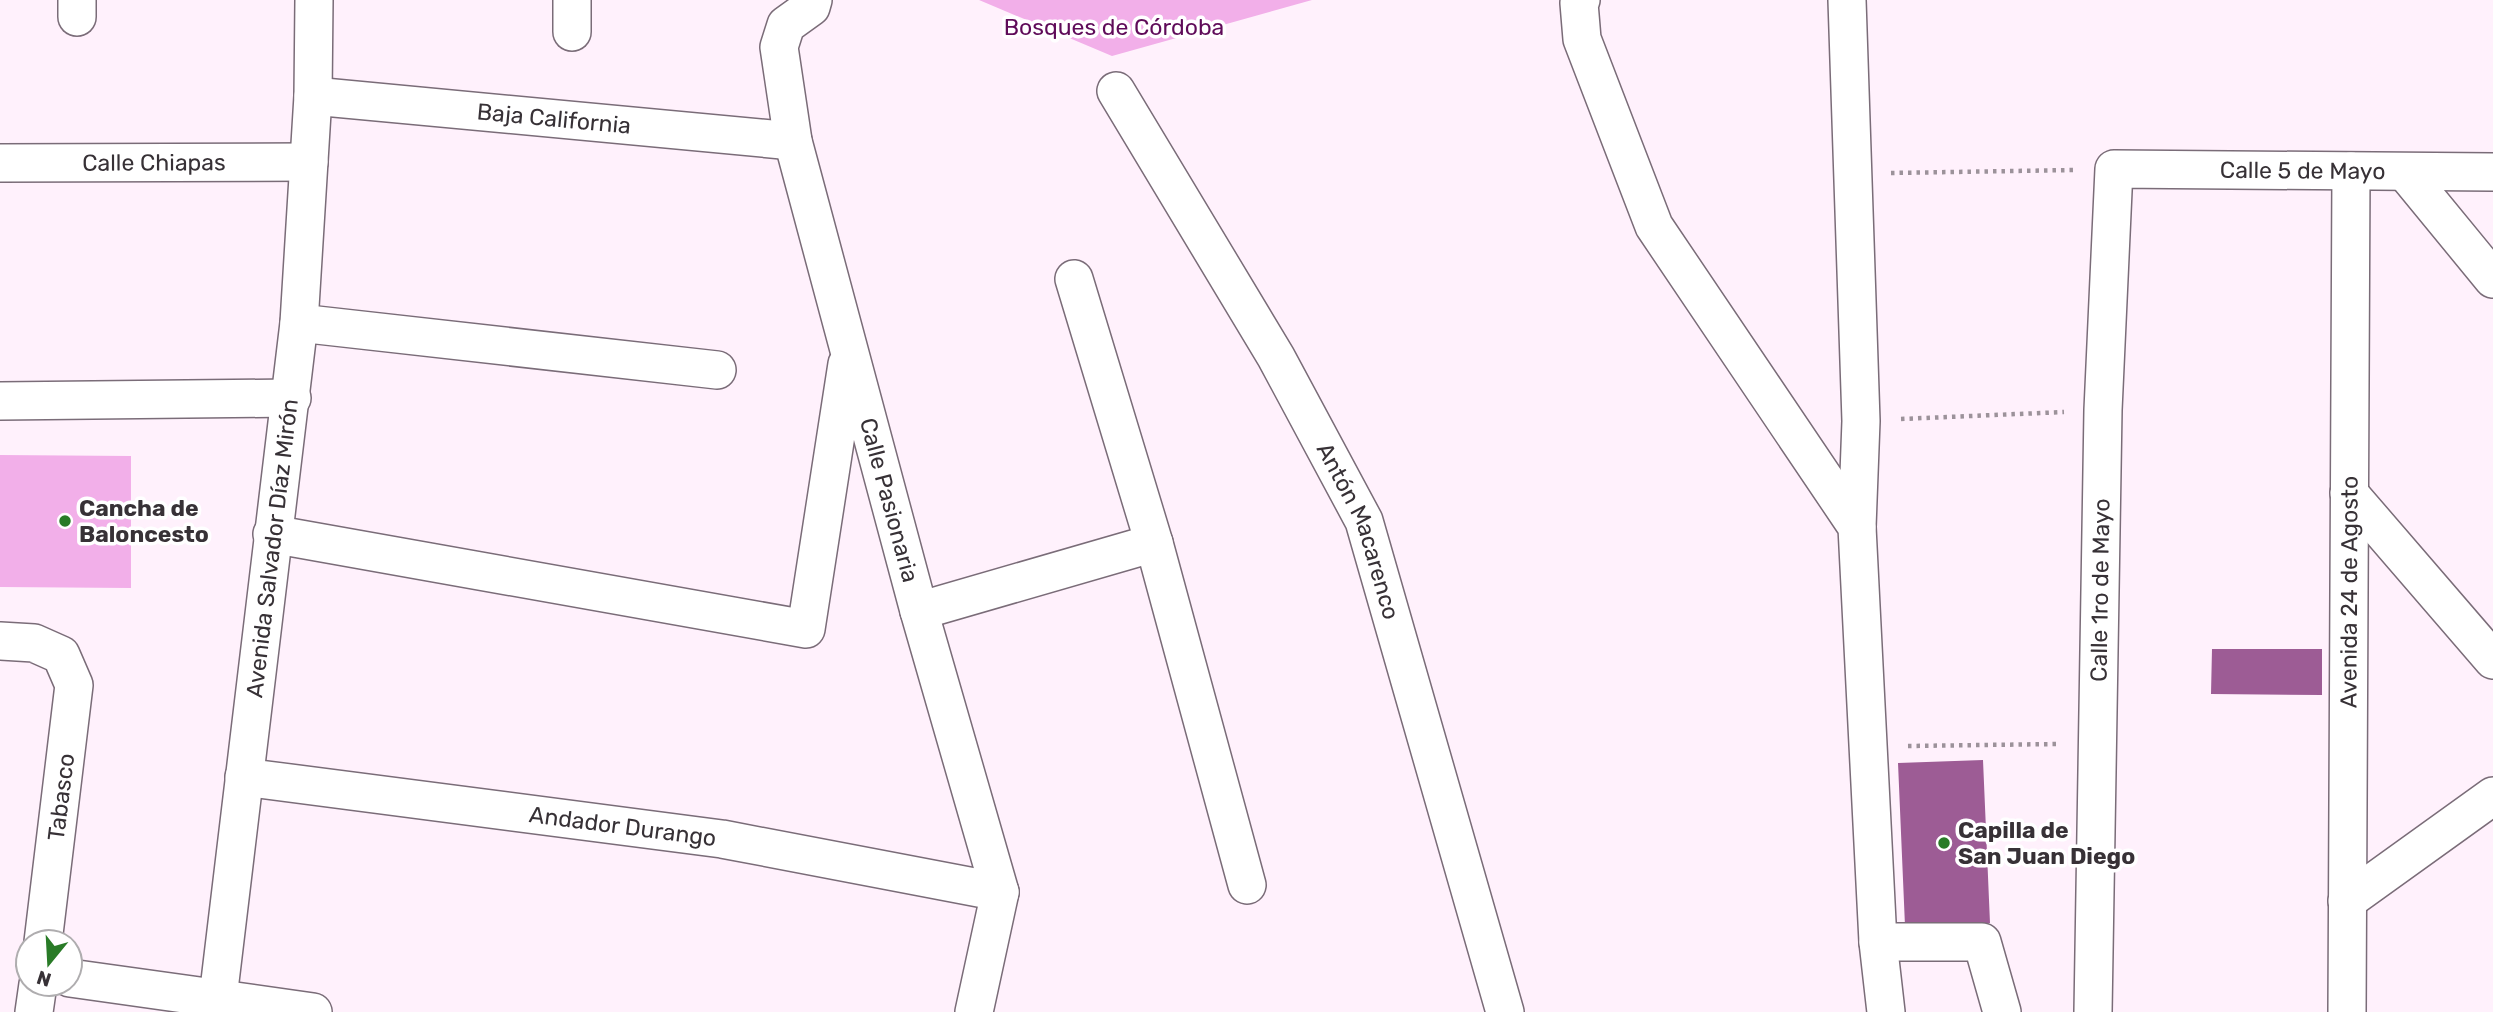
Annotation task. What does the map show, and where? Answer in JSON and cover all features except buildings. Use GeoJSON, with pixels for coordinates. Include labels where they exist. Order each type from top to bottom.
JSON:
{"type":"FeatureCollection","features":[{"type":"Feature","properties":{"kind":"street","name":"Avenida Salvador Díaz Mirón"},"geometry":{"type":"LineString","coordinates":[[218,998],[272,534],[292,398],[313,96],[314,0]]}},
{"type":"Feature","properties":{"kind":"street","name":"Calle Pasionaria"},"geometry":{"type":"LineString","coordinates":[[813,0],[811,7],[786,25],[779,47],[793,141],[919,611],[1000,892],[974,1012]]}},
{"type":"Feature","properties":{"kind":"street"},"geometry":{"type":"LineString","coordinates":[[1581,0],[1578,2],[1582,39],[1654,226],[1857,527]]}},
{"type":"Feature","properties":{"kind":"street"},"geometry":{"type":"LineString","coordinates":[[1847,0],[1861,421],[1857,527],[1878,942],[1886,1012]]}},
{"type":"Feature","properties":{"kind":"street","name":"Antón Macarenco"},"geometry":{"type":"LineString","coordinates":[[1116,91],[1276,357],[1364,521],[1505,1012]]}},
{"type":"Feature","properties":{"kind":"street","name":"Baja California"},"geometry":{"type":"LineString","coordinates":[[313,96],[793,141]]}},
{"type":"Feature","properties":{"kind":"street","name":"Calle Chiapas"},"geometry":{"type":"LineString","coordinates":[[0,163],[309,162]]}},
{"type":"Feature","properties":{"kind":"street","name":"Calle 5 de Mayo"},"geometry":{"type":"LineString","coordinates":[[2115,169],[2493,172]]}},
{"type":"Feature","properties":{"kind":"street","name":"Calle 1ro de Mayo"},"geometry":{"type":"LineString","coordinates":[[2093,1012],[2103,410],[2115,169]]}},
{"type":"Feature","properties":{"kind":"street","name":"Avenida 24 de Agosto"},"geometry":{"type":"LineString","coordinates":[[2347,1012],[2351,171]]}},
{"type":"Feature","properties":{"kind":"street"},"geometry":{"type":"LineString","coordinates":[[2406,173],[2493,279]]}},
{"type":"Feature","properties":{"kind":"street"},"geometry":{"type":"LineString","coordinates":[[1074,279],[1154,543],[1247,885]]}},
{"type":"Feature","properties":{"kind":"street"},"geometry":{"type":"LineString","coordinates":[[299,323],[718,370]]}},
{"type":"Feature","properties":{"kind":"street"},"geometry":{"type":"LineString","coordinates":[[272,534],[806,629],[849,350]]}},
{"type":"Feature","properties":{"kind":"street"},"geometry":{"type":"LineString","coordinates":[[0,401],[292,398]]}},
{"type":"Feature","properties":{"kind":"street"},"geometry":{"type":"LineString","coordinates":[[2349,494],[2493,660]]}},
{"type":"Feature","properties":{"kind":"street"},"geometry":{"type":"LineString","coordinates":[[919,611],[1154,543]]}},
{"type":"Feature","properties":{"kind":"street","name":"Tabasco"},"geometry":{"type":"LineString","coordinates":[[0,641],[34,643],[61,655],[74,685],[45,928]]}},
{"type":"Feature","properties":{"kind":"street","name":"Andador Durango"},"geometry":{"type":"LineString","coordinates":[[244,776],[722,839],[1000,892]]}},
{"type":"Feature","properties":{"kind":"street"},"geometry":{"type":"LineString","coordinates":[[2347,901],[2493,796]]}},
{"type":"Feature","properties":{"kind":"street"},"geometry":{"type":"LineString","coordinates":[[1878,942],[1982,942],[2002,1012]]}},
{"type":"Feature","properties":{"kind":"street"},"geometry":{"type":"LineString","coordinates":[[84,980],[218,998],[259,1008],[313,1012]]}},
{"type":"Feature","properties":{"kind":"path"},"geometry":{"type":"LineString","coordinates":[[1853,174],[2115,169]]}},
{"type":"Feature","properties":{"kind":"path"},"geometry":{"type":"LineString","coordinates":[[1861,421],[2103,410]]}},
{"type":"Feature","properties":{"kind":"path"},"geometry":{"type":"LineString","coordinates":[[1867,747],[2096,744]]}},
{"type":"Feature","properties":{"kind":"green space","name":"Bosques de Córdoba"},"geometry":{"type":"Polygon","coordinates":[[[979,0],[1312,0],[1112,56],[979,0]]]}},
{"type":"Feature","properties":{"kind":"green space","name":"Cancha de Baloncesto"},"geometry":{"type":"Polygon","coordinates":[[[0,455],[131,456],[131,588],[0,587],[0,455]]]}},
{"type":"Feature","properties":{"kind":"place","name":"Cancha de Baloncesto"},"geometry":{"type":"Point","coordinates":[65,521]}},
{"type":"Feature","properties":{"kind":"place","name":"Capilla de San Juan Diego"},"geometry":{"type":"Point","coordinates":[1944,843]}}]}
